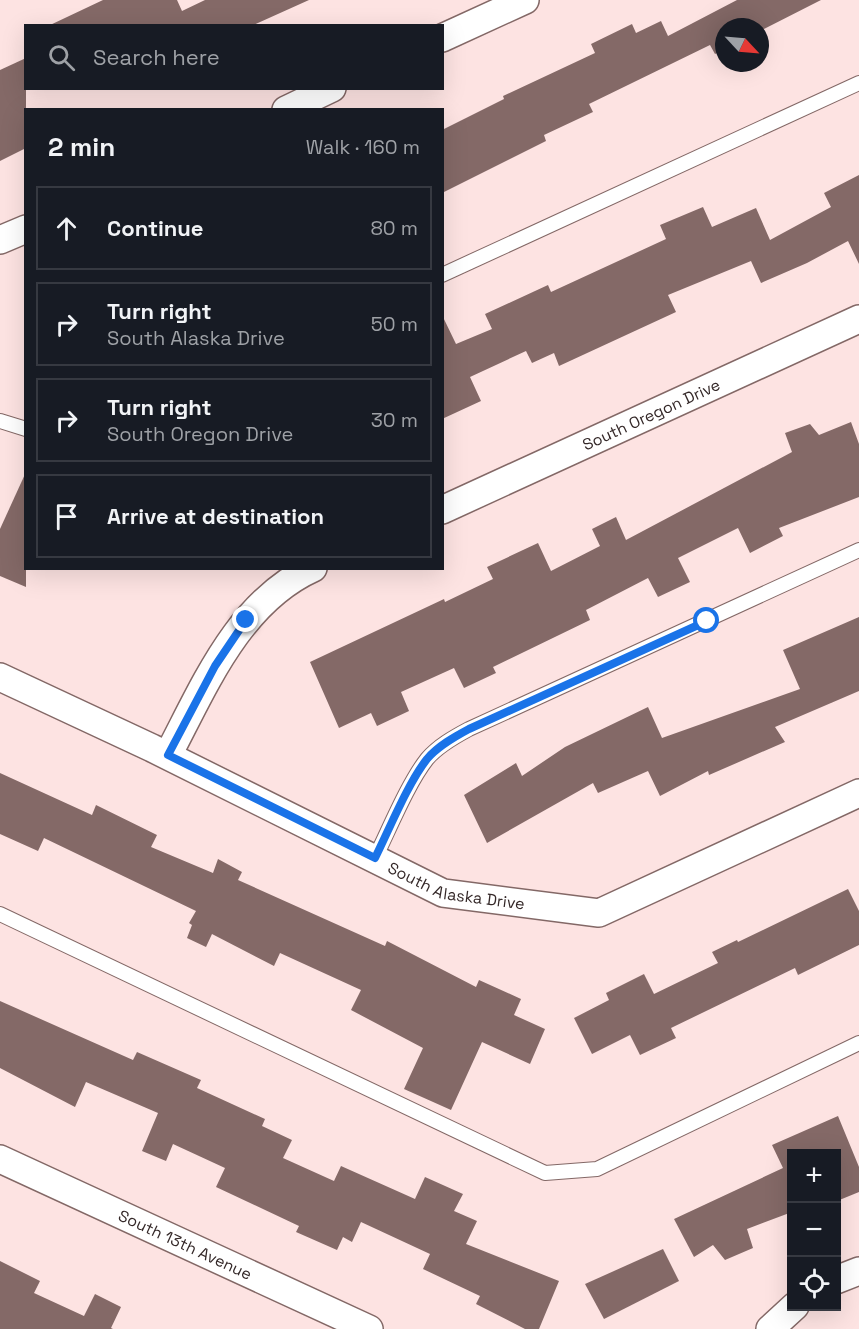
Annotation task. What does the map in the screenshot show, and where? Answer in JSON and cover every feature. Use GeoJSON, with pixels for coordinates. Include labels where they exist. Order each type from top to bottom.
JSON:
{"type":"FeatureCollection","features":[{"type":"Feature","properties":{"kind":"street"},"geometry":{"type":"LineString","coordinates":[[444,37],[525,0]]}},
{"type":"Feature","properties":{"kind":"street"},"geometry":{"type":"LineString","coordinates":[[290,108],[328,90]]}},
{"type":"Feature","properties":{"kind":"street"},"geometry":{"type":"LineString","coordinates":[[0,240],[24,230]]}},
{"type":"Feature","properties":{"kind":"street","name":"South Oregon Drive"},"geometry":{"type":"LineString","coordinates":[[444,509],[859,319]]}},
{"type":"Feature","properties":{"kind":"street"},"geometry":{"type":"LineString","coordinates":[[168,755],[215,666],[246,620],[272,595],[309,570]]}},
{"type":"Feature","properties":{"kind":"street","name":"South Alaska Drive"},"geometry":{"type":"LineString","coordinates":[[0,677],[168,755],[442,893],[599,913],[859,793]]}},
{"type":"Feature","properties":{"kind":"street","name":"South 13th Avenue"},"geometry":{"type":"LineString","coordinates":[[0,1159],[369,1329]]}},
{"type":"Feature","properties":{"kind":"street"},"geometry":{"type":"LineString","coordinates":[[841,1278],[859,1271]]}},
{"type":"Feature","properties":{"kind":"street"},"geometry":{"type":"LineString","coordinates":[[770,1329],[790,1311]]}},
{"type":"Feature","properties":{"kind":"lane"},"geometry":{"type":"LineString","coordinates":[[444,274],[859,83]]}},
{"type":"Feature","properties":{"kind":"lane"},"geometry":{"type":"LineString","coordinates":[[0,421],[24,428]]}},
{"type":"Feature","properties":{"kind":"lane"},"geometry":{"type":"LineString","coordinates":[[375,858],[427,759],[448,741],[469,729],[859,550]]}},
{"type":"Feature","properties":{"kind":"lane"},"geometry":{"type":"LineString","coordinates":[[0,914],[545,1173],[597,1169],[859,1043]]}},
{"type":"Feature","properties":{"kind":"building"},"geometry":{"type":"Polygon","coordinates":[[[103,0],[177,0],[182,11],[205,0],[309,0],[255,24],[52,24],[103,0]]]}},
{"type":"Feature","properties":{"kind":"building"},"geometry":{"type":"Polygon","coordinates":[[[737,0],[821,0],[769,26],[769,18],[715,18],[715,54],[710,45],[589,104],[593,112],[544,135],[546,141],[444,192],[444,129],[504,99],[503,96],[595,53],[591,44],[632,24],[636,33],[661,21],[668,36],[737,0]]]}},
{"type":"Feature","properties":{"kind":"building"},"geometry":{"type":"Polygon","coordinates":[[[24,59],[26,108],[24,108],[24,149],[0,161],[0,70],[24,59]]]}},
{"type":"Feature","properties":{"kind":"building"},"geometry":{"type":"Polygon","coordinates":[[[859,175],[859,264],[848,241],[807,263],[761,283],[751,261],[668,295],[676,312],[559,366],[554,353],[532,363],[526,351],[470,377],[481,401],[444,418],[444,319],[456,344],[492,329],[485,314],[548,285],[551,292],[666,239],[660,225],[703,207],[712,227],[756,208],[770,240],[831,207],[824,193],[859,175]]]}},
{"type":"Feature","properties":{"kind":"building"},"geometry":{"type":"Polygon","coordinates":[[[851,422],[859,444],[859,497],[779,528],[783,536],[750,553],[738,528],[678,558],[690,582],[658,597],[648,578],[586,610],[590,620],[493,667],[496,673],[464,688],[454,668],[401,692],[409,711],[377,726],[371,713],[339,728],[310,662],[444,599],[445,602],[493,579],[487,567],[538,543],[551,571],[600,546],[592,529],[616,517],[626,540],[792,452],[785,433],[810,424],[819,435],[851,422]]]}},
{"type":"Feature","properties":{"kind":"building"},"geometry":{"type":"Polygon","coordinates":[[[24,476],[26,587],[0,576],[0,529],[24,476]]]}},
{"type":"Feature","properties":{"kind":"building"},"geometry":{"type":"Polygon","coordinates":[[[859,617],[859,691],[775,727],[785,742],[709,775],[708,771],[660,796],[648,771],[598,793],[593,783],[487,843],[464,795],[516,763],[522,776],[565,747],[648,707],[662,738],[800,689],[783,650],[859,617]]]}},
{"type":"Feature","properties":{"kind":"building"},"geometry":{"type":"Polygon","coordinates":[[[0,773],[92,815],[96,805],[157,835],[151,847],[213,873],[218,859],[242,872],[238,880],[385,946],[387,941],[476,987],[479,980],[521,999],[514,1015],[545,1029],[530,1064],[482,1042],[451,1110],[404,1089],[423,1048],[351,1010],[361,990],[280,953],[274,966],[212,934],[206,947],[187,938],[192,925],[189,923],[196,911],[44,838],[38,851],[0,834],[0,773]]]}},
{"type":"Feature","properties":{"kind":"building"},"geometry":{"type":"Polygon","coordinates":[[[848,889],[859,911],[859,945],[798,975],[795,968],[671,1028],[676,1038],[640,1055],[630,1035],[592,1054],[574,1018],[609,1000],[606,993],[644,974],[654,994],[718,963],[712,952],[737,940],[738,942],[848,889]]]}},
{"type":"Feature","properties":{"kind":"building"},"geometry":{"type":"Polygon","coordinates":[[[0,1001],[133,1060],[137,1052],[201,1080],[197,1088],[265,1119],[262,1126],[292,1140],[283,1158],[334,1181],[341,1166],[415,1199],[425,1177],[463,1194],[454,1211],[477,1221],[466,1244],[559,1281],[539,1329],[525,1329],[476,1304],[480,1296],[423,1269],[430,1254],[361,1222],[352,1242],[343,1237],[337,1250],[296,1232],[299,1226],[216,1187],[225,1168],[173,1144],[166,1161],[142,1151],[158,1113],[86,1082],[75,1107],[0,1068],[0,1001]]]}},
{"type":"Feature","properties":{"kind":"building"},"geometry":{"type":"Polygon","coordinates":[[[838,1116],[859,1167],[859,1192],[841,1199],[841,1149],[787,1149],[787,1214],[747,1229],[753,1248],[725,1260],[713,1245],[694,1257],[674,1219],[783,1168],[772,1145],[838,1116]]]}},
{"type":"Feature","properties":{"kind":"building"},"geometry":{"type":"Polygon","coordinates":[[[663,1249],[679,1281],[604,1319],[585,1284],[663,1249]]]}},
{"type":"Feature","properties":{"kind":"building"},"geometry":{"type":"Polygon","coordinates":[[[0,1261],[40,1281],[34,1293],[84,1316],[95,1294],[121,1307],[111,1328],[113,1329],[0,1329],[0,1261]]]}},
{"type":"Feature","properties":{"kind":"route"},"geometry":{"type":"LineString","coordinates":[[246,620],[215,666],[168,755],[375,858],[427,759],[448,741],[469,729],[707,621]]}}]}
